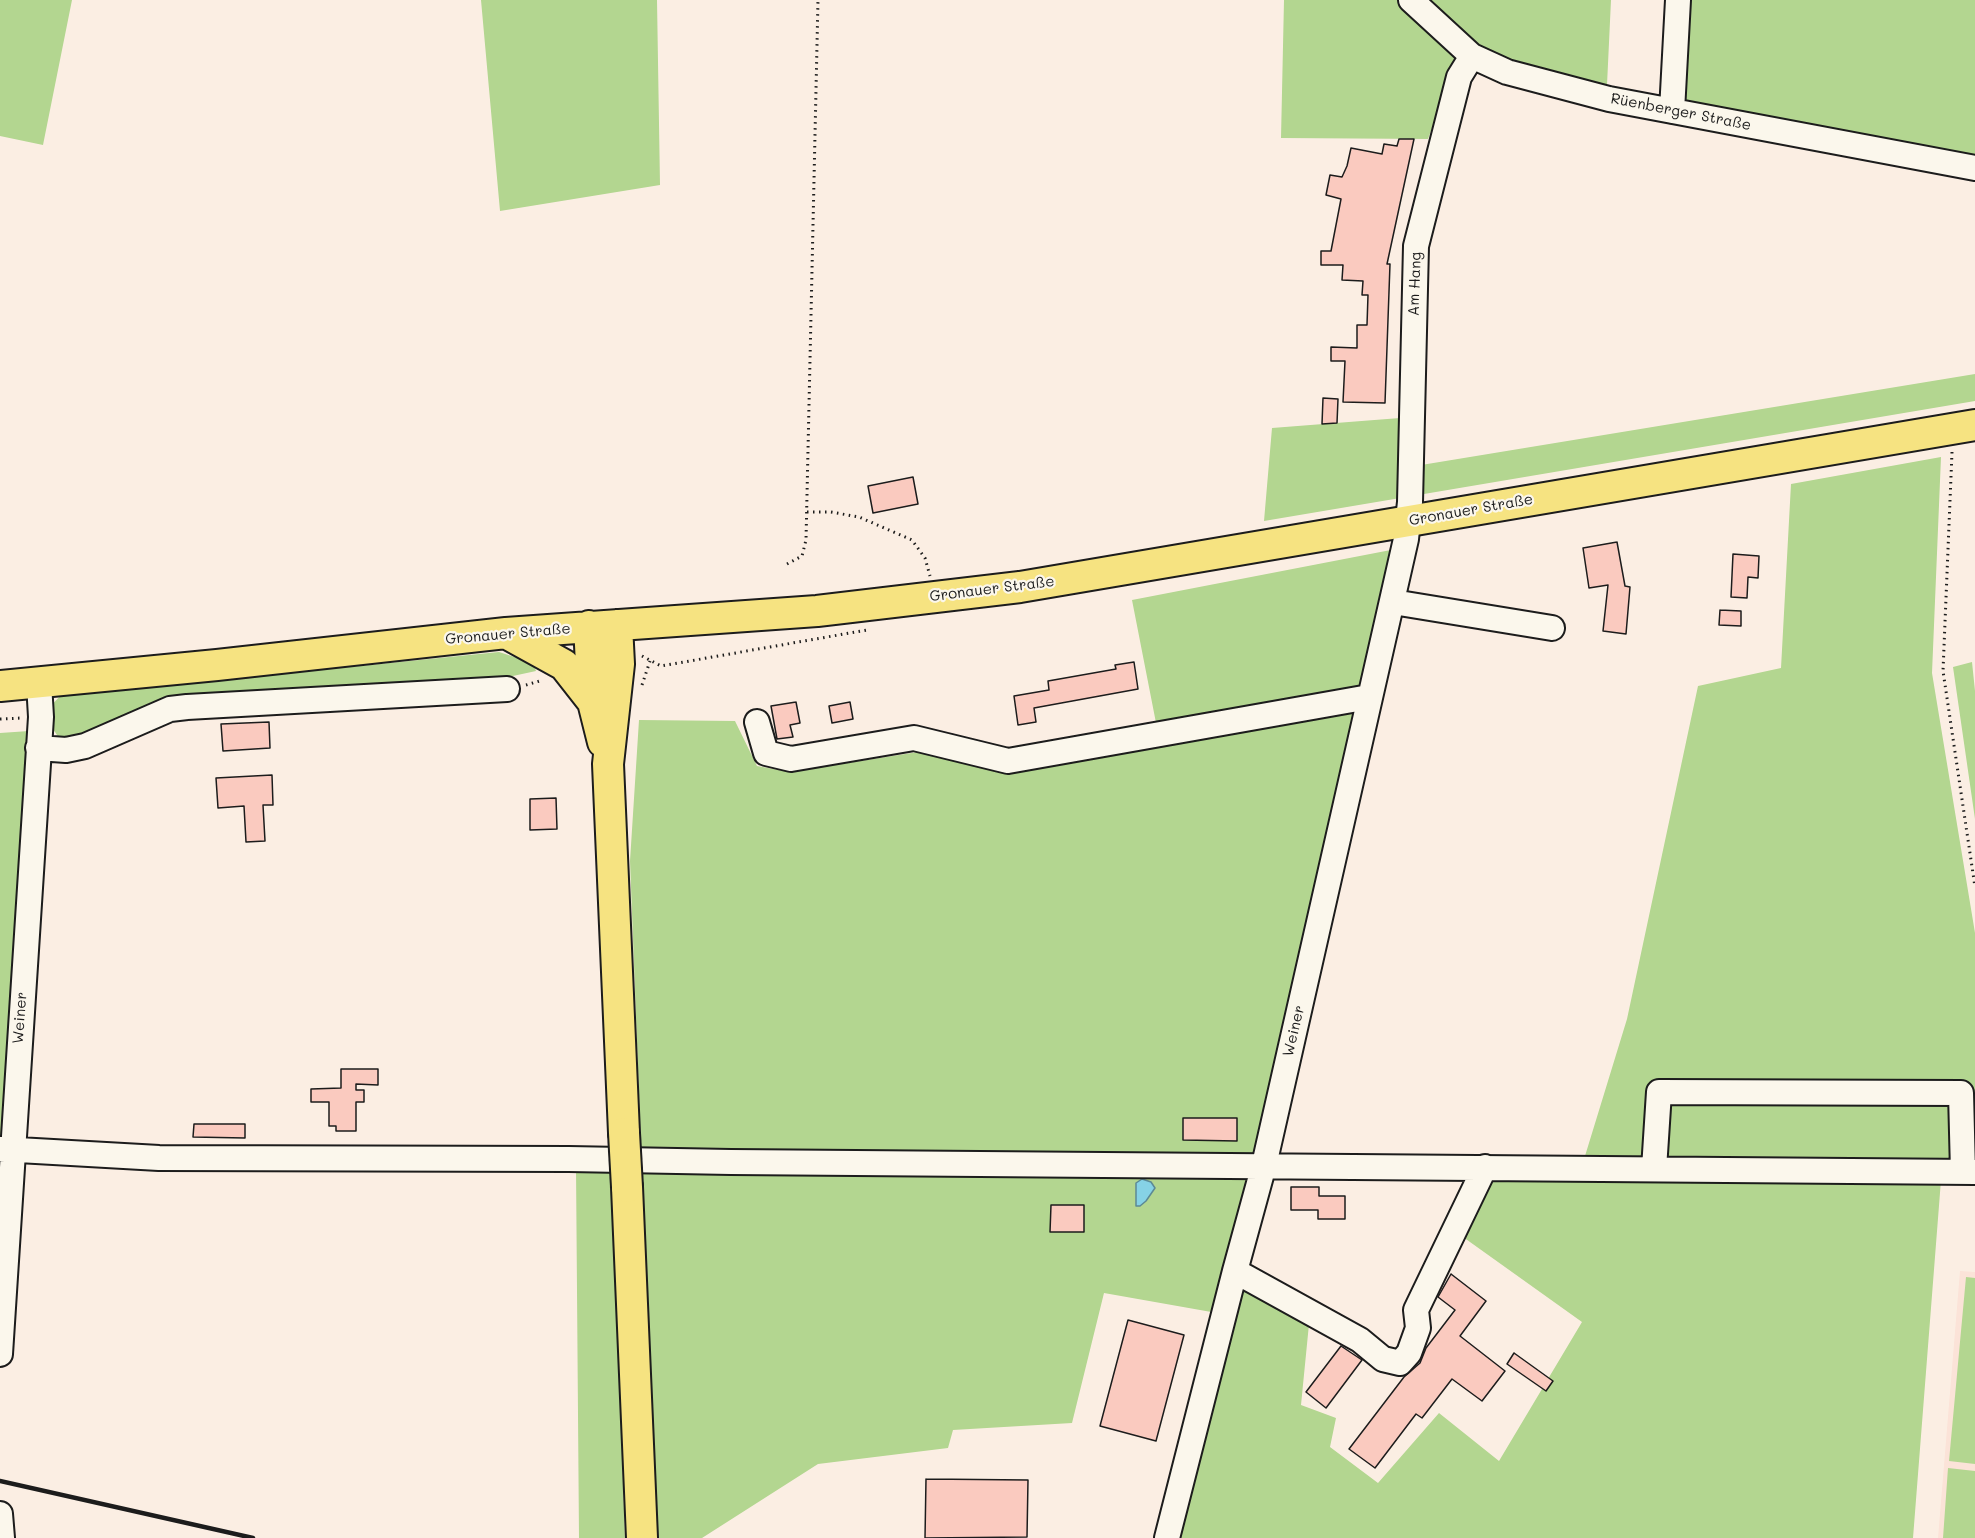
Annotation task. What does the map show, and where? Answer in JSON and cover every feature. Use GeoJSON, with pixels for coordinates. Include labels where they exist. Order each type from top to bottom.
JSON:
{"type":"FeatureCollection","features":[{"type":"Feature","properties":{"kind":"main road","name":"Gronauer Straße"},"geometry":{"type":"LineString","coordinates":[[0,686],[507,633],[817,611],[1020,587],[1964,427]]}},
{"type":"Feature","properties":{"kind":"main road"},"geometry":{"type":"LineString","coordinates":[[603,626],[593,702],[608,764]]}},
{"type":"Feature","properties":{"kind":"main road"},"geometry":{"type":"LineString","coordinates":[[603,626],[619,664],[608,764],[642,1538]]}},
{"type":"Feature","properties":{"kind":"main road"},"geometry":{"type":"LineString","coordinates":[[507,633],[564,665],[593,702]]}},
{"type":"Feature","properties":{"kind":"street","name":"Rüenberger Straße"},"geometry":{"type":"LineString","coordinates":[[1411,0],[1472,56],[1507,72],[1609,99],[1975,168]]}},
{"type":"Feature","properties":{"kind":"street"},"geometry":{"type":"LineString","coordinates":[[1672,111],[1678,0]]}},
{"type":"Feature","properties":{"kind":"street","name":"Am Hang"},"geometry":{"type":"LineString","coordinates":[[1408,520],[1416,246],[1459,77],[1472,56]]}},
{"type":"Feature","properties":{"kind":"street","name":"Weiner"},"geometry":{"type":"LineString","coordinates":[[1167,1538],[1264,1165],[1369,697],[1393,602],[1408,520]]}},
{"type":"Feature","properties":{"kind":"street"},"geometry":{"type":"LineString","coordinates":[[1393,602],[1552,628]]}},
{"type":"Feature","properties":{"kind":"street","name":"Weiner"},"geometry":{"type":"LineString","coordinates":[[0,1354],[6,1150],[41,717],[39,683]]}},
{"type":"Feature","properties":{"kind":"street"},"geometry":{"type":"LineString","coordinates":[[38,748],[66,750],[85,746],[171,709],[507,689]]}},
{"type":"Feature","properties":{"kind":"street"},"geometry":{"type":"LineString","coordinates":[[757,722],[766,753],[791,759],[914,738],[1008,761],[1369,697]]}},
{"type":"Feature","properties":{"kind":"street"},"geometry":{"type":"LineString","coordinates":[[6,1150],[159,1158],[569,1159],[1969,1172],[1961,1093],[1659,1092],[1654,1169]]}},
{"type":"Feature","properties":{"kind":"street"},"geometry":{"type":"LineString","coordinates":[[1235,1271],[1360,1340],[1383,1359],[1400,1362],[1409,1353],[1418,1328],[1416,1310],[1485,1167]]}},
{"type":"Feature","properties":{"kind":"street"},"geometry":{"type":"LineString","coordinates":[[0,1514],[2,1538]]}},
{"type":"Feature","properties":{"kind":"path"},"geometry":{"type":"LineString","coordinates":[[787,564],[802,556],[806,540],[818,0]]}},
{"type":"Feature","properties":{"kind":"path"},"geometry":{"type":"LineString","coordinates":[[1964,427],[1943,671],[1975,887]]}},
{"type":"Feature","properties":{"kind":"path"},"geometry":{"type":"LineString","coordinates":[[807,512],[831,512],[859,517],[912,540],[925,558],[931,579],[922,579]]}},
{"type":"Feature","properties":{"kind":"shaded area"},"geometry":{"type":"Polygon","coordinates":[[[1960,1271],[1975,1272],[1975,1538],[1938,1538],[1960,1271]]]}},
{"type":"Feature","properties":{"kind":"green space"},"geometry":{"type":"Polygon","coordinates":[[[0,0],[72,0],[43,145],[0,136],[0,0]]]}},
{"type":"Feature","properties":{"kind":"green space"},"geometry":{"type":"Polygon","coordinates":[[[481,0],[657,0],[660,185],[500,211],[481,0]]]}},
{"type":"Feature","properties":{"kind":"green space"},"geometry":{"type":"Polygon","coordinates":[[[1284,0],[1402,0],[1459,53],[1428,139],[1281,138],[1284,0]]]}},
{"type":"Feature","properties":{"kind":"green space"},"geometry":{"type":"Polygon","coordinates":[[[1423,0],[1611,0],[1607,85],[1502,60],[1464,37],[1423,0]]]}},
{"type":"Feature","properties":{"kind":"green space"},"geometry":{"type":"Polygon","coordinates":[[[1684,0],[1975,0],[1975,157],[1679,100],[1684,0]]]}},
{"type":"Feature","properties":{"kind":"green space"},"geometry":{"type":"Polygon","coordinates":[[[1975,374],[1975,401],[1264,521],[1272,428],[1400,418],[1403,468],[1975,374]]]}},
{"type":"Feature","properties":{"kind":"green space"},"geometry":{"type":"Polygon","coordinates":[[[1941,457],[1932,673],[1975,933],[1975,1162],[1585,1156],[1627,1019],[1698,686],[1781,668],[1791,484],[1941,457]]]}},
{"type":"Feature","properties":{"kind":"green space"},"geometry":{"type":"Polygon","coordinates":[[[1396,549],[1363,693],[1157,728],[1132,600],[1396,549]]]}},
{"type":"Feature","properties":{"kind":"green space"},"geometry":{"type":"Polygon","coordinates":[[[499,652],[533,663],[536,671],[499,679],[184,699],[81,740],[59,738],[49,723],[50,707],[60,696],[499,652]]]}},
{"type":"Feature","properties":{"kind":"green space"},"geometry":{"type":"Polygon","coordinates":[[[1972,662],[1975,691],[1975,819],[1953,667],[1972,662]]]}},
{"type":"Feature","properties":{"kind":"green space"},"geometry":{"type":"Polygon","coordinates":[[[1359,703],[1217,1313],[1104,1293],[1072,1423],[953,1430],[948,1448],[818,1464],[702,1538],[656,1538],[630,861],[639,720],[735,721],[757,766],[790,772],[918,752],[1006,770],[1359,703]]]}},
{"type":"Feature","properties":{"kind":"green space"},"geometry":{"type":"Polygon","coordinates":[[[29,731],[10,1146],[0,1144],[0,733],[29,731]]]}},
{"type":"Feature","properties":{"kind":"green space"},"geometry":{"type":"Polygon","coordinates":[[[576,1167],[612,1169],[625,1538],[579,1538],[576,1167]]]}},
{"type":"Feature","properties":{"kind":"green space"},"geometry":{"type":"Polygon","coordinates":[[[1491,1177],[1941,1180],[1913,1538],[1179,1538],[1240,1286],[1309,1324],[1301,1405],[1336,1418],[1330,1447],[1378,1483],[1439,1413],[1499,1461],[1582,1322],[1463,1237],[1491,1177]]]}},
{"type":"Feature","properties":{"kind":"green space"},"geometry":{"type":"Polygon","coordinates":[[[1966,1277],[1975,1278],[1975,1464],[1949,1461],[1966,1277]]]}},
{"type":"Feature","properties":{"kind":"green space"},"geometry":{"type":"Polygon","coordinates":[[[1948,1468],[1975,1471],[1975,1538],[1943,1538],[1948,1468]]]}},
{"type":"Feature","properties":{"kind":"water"},"geometry":{"type":"Polygon","coordinates":[[[1142,1179],[1151,1182],[1155,1188],[1146,1201],[1136,1206],[1136,1183],[1142,1179]]]}},
{"type":"Feature","properties":{"kind":"building"},"geometry":{"type":"Polygon","coordinates":[[[1399,139],[1414,139],[1387,264],[1390,264],[1385,403],[1343,402],[1345,361],[1331,361],[1331,347],[1357,348],[1357,325],[1367,325],[1368,295],[1362,295],[1363,281],[1342,280],[1343,265],[1321,265],[1321,251],[1331,251],[1341,199],[1326,195],[1330,175],[1342,177],[1351,148],[1382,154],[1384,144],[1397,146],[1399,139]]]}},
{"type":"Feature","properties":{"kind":"building"},"geometry":{"type":"Polygon","coordinates":[[[1323,398],[1338,399],[1337,423],[1322,424],[1323,398]]]}},
{"type":"Feature","properties":{"kind":"building"},"geometry":{"type":"Polygon","coordinates":[[[913,477],[918,504],[873,513],[868,486],[913,477]]]}},
{"type":"Feature","properties":{"kind":"building"},"geometry":{"type":"Polygon","coordinates":[[[1617,542],[1625,586],[1630,587],[1626,634],[1603,631],[1608,585],[1589,588],[1583,548],[1617,542]]]}},
{"type":"Feature","properties":{"kind":"building"},"geometry":{"type":"Polygon","coordinates":[[[1733,554],[1759,556],[1758,578],[1748,577],[1747,598],[1731,597],[1733,554]]]}},
{"type":"Feature","properties":{"kind":"building"},"geometry":{"type":"Polygon","coordinates":[[[1720,610],[1741,611],[1741,626],[1719,625],[1720,610]]]}},
{"type":"Feature","properties":{"kind":"building"},"geometry":{"type":"Polygon","coordinates":[[[1134,662],[1138,689],[1034,708],[1036,722],[1018,725],[1014,696],[1049,690],[1048,681],[1116,669],[1115,665],[1134,662]]]}},
{"type":"Feature","properties":{"kind":"building"},"geometry":{"type":"Polygon","coordinates":[[[796,702],[800,723],[790,725],[793,737],[777,739],[771,706],[796,702]]]}},
{"type":"Feature","properties":{"kind":"building"},"geometry":{"type":"Polygon","coordinates":[[[850,702],[853,719],[832,723],[829,706],[850,702]]]}},
{"type":"Feature","properties":{"kind":"building"},"geometry":{"type":"Polygon","coordinates":[[[269,722],[270,748],[223,751],[221,724],[269,722]]]}},
{"type":"Feature","properties":{"kind":"building"},"geometry":{"type":"Polygon","coordinates":[[[272,775],[273,805],[263,805],[265,841],[246,842],[244,806],[218,808],[216,778],[272,775]]]}},
{"type":"Feature","properties":{"kind":"building"},"geometry":{"type":"Polygon","coordinates":[[[556,798],[557,829],[530,830],[530,799],[556,798]]]}},
{"type":"Feature","properties":{"kind":"building"},"geometry":{"type":"Polygon","coordinates":[[[341,1069],[378,1069],[378,1085],[356,1084],[356,1090],[364,1090],[364,1102],[356,1102],[356,1131],[336,1131],[336,1126],[329,1126],[329,1102],[311,1102],[311,1089],[341,1088],[341,1069]]]}},
{"type":"Feature","properties":{"kind":"building"},"geometry":{"type":"Polygon","coordinates":[[[1183,1118],[1237,1118],[1237,1141],[1183,1140],[1183,1118]]]}},
{"type":"Feature","properties":{"kind":"building"},"geometry":{"type":"Polygon","coordinates":[[[194,1124],[245,1124],[245,1138],[193,1137],[194,1124]]]}},
{"type":"Feature","properties":{"kind":"building"},"geometry":{"type":"Polygon","coordinates":[[[1291,1187],[1319,1187],[1319,1196],[1345,1196],[1345,1219],[1318,1219],[1318,1210],[1291,1210],[1291,1187]]]}},
{"type":"Feature","properties":{"kind":"building"},"geometry":{"type":"Polygon","coordinates":[[[1051,1205],[1084,1205],[1084,1232],[1050,1232],[1051,1205]]]}},
{"type":"Feature","properties":{"kind":"building"},"geometry":{"type":"Polygon","coordinates":[[[1451,1274],[1486,1301],[1460,1336],[1505,1371],[1482,1401],[1452,1379],[1422,1418],[1416,1414],[1375,1468],[1349,1449],[1404,1377],[1420,1363],[1426,1348],[1455,1310],[1438,1297],[1451,1274]]]}},
{"type":"Feature","properties":{"kind":"building"},"geometry":{"type":"Polygon","coordinates":[[[1128,1320],[1184,1335],[1156,1441],[1100,1426],[1128,1320]]]}},
{"type":"Feature","properties":{"kind":"building"},"geometry":{"type":"Polygon","coordinates":[[[1341,1346],[1362,1360],[1326,1408],[1306,1392],[1341,1346]]]}},
{"type":"Feature","properties":{"kind":"building"},"geometry":{"type":"Polygon","coordinates":[[[1514,1353],[1553,1381],[1546,1391],[1507,1364],[1514,1353]]]}},
{"type":"Feature","properties":{"kind":"building"},"geometry":{"type":"Polygon","coordinates":[[[926,1479],[1028,1480],[1027,1537],[925,1538],[926,1479]]]}},
{"type":"Feature","properties":{"kind":"railway"},"geometry":{"type":"LineString","coordinates":[[0,1481],[253,1538]]}}]}
